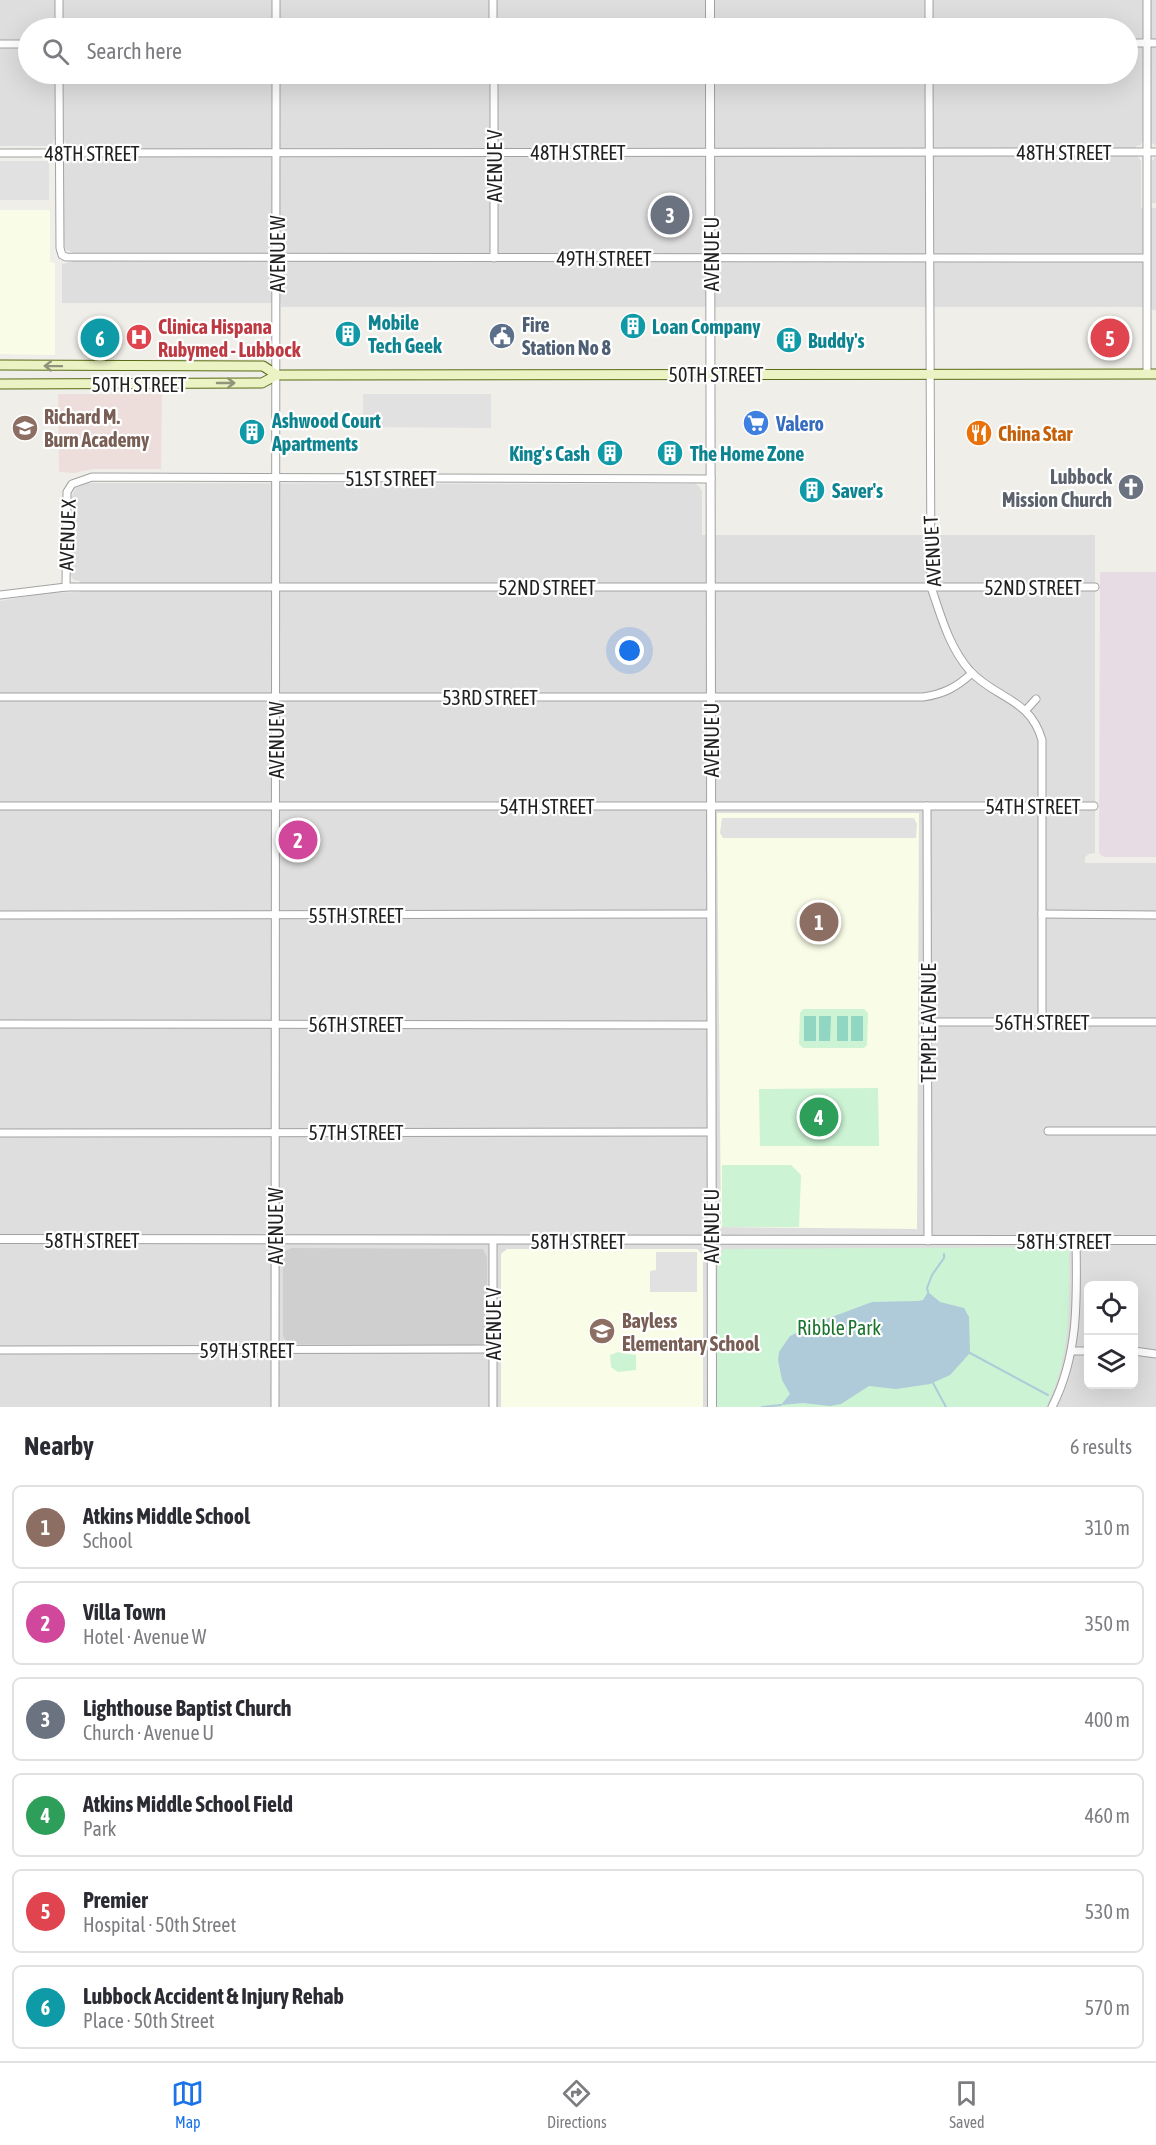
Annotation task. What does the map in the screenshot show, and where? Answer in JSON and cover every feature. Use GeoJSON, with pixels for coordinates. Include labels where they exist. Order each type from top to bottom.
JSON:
{"type":"FeatureCollection","features":[{"type":"Feature","properties":{"kind":"main road","name":"50TH STREET"},"geometry":{"type":"LineString","coordinates":[[0,365],[263,366],[277,375]]}},
{"type":"Feature","properties":{"kind":"main road","name":"50TH STREET"},"geometry":{"type":"LineString","coordinates":[[0,384],[262,383],[277,375],[1151,374]]}},
{"type":"Feature","properties":{"kind":"street"},"geometry":{"type":"LineString","coordinates":[[59,0],[59,18]]}},
{"type":"Feature","properties":{"kind":"street"},"geometry":{"type":"LineString","coordinates":[[276,0],[276,18]]}},
{"type":"Feature","properties":{"kind":"street"},"geometry":{"type":"LineString","coordinates":[[493,0],[493,18]]}},
{"type":"Feature","properties":{"kind":"street"},"geometry":{"type":"LineString","coordinates":[[710,0],[710,18]]}},
{"type":"Feature","properties":{"kind":"street"},"geometry":{"type":"LineString","coordinates":[[929,0],[929,18]]}},
{"type":"Feature","properties":{"kind":"street"},"geometry":{"type":"LineString","coordinates":[[1147,0],[1146,260],[1151,374]]}},
{"type":"Feature","properties":{"kind":"street"},"geometry":{"type":"LineString","coordinates":[[1138,43],[1156,43]]}},
{"type":"Feature","properties":{"kind":"street"},"geometry":{"type":"LineString","coordinates":[[0,44],[18,44]]}},
{"type":"Feature","properties":{"kind":"street"},"geometry":{"type":"LineString","coordinates":[[59,84],[59,153]]}},
{"type":"Feature","properties":{"kind":"street","name":"AVENUE W"},"geometry":{"type":"LineString","coordinates":[[275,1407],[276,84]]}},
{"type":"Feature","properties":{"kind":"street","name":"AVENUE V"},"geometry":{"type":"LineString","coordinates":[[494,84],[494,258]]}},
{"type":"Feature","properties":{"kind":"street","name":"AVENUE U"},"geometry":{"type":"LineString","coordinates":[[710,84],[712,1407]]}},
{"type":"Feature","properties":{"kind":"street","name":"AVENUE T"},"geometry":{"type":"LineString","coordinates":[[929,84],[931,587],[949,638],[972,673],[1026,710],[1039,730],[1042,740],[1042,1022]]}},
{"type":"Feature","properties":{"kind":"street","name":"48TH STREET"},"geometry":{"type":"LineString","coordinates":[[0,153],[1156,152]]}},
{"type":"Feature","properties":{"kind":"street","name":"49TH STREET"},"geometry":{"type":"LineString","coordinates":[[59,153],[60,248],[62,255],[73,258],[930,258],[1146,260],[1156,263]]}},
{"type":"Feature","properties":{"kind":"street","name":"51ST STREET"},"geometry":{"type":"LineString","coordinates":[[72,484],[92,477],[711,479]]}},
{"type":"Feature","properties":{"kind":"street","name":"AVENUE X"},"geometry":{"type":"LineString","coordinates":[[66,587],[67,492],[72,484]]}},
{"type":"Feature","properties":{"kind":"street","name":"52ND STREET"},"geometry":{"type":"LineString","coordinates":[[0,595],[66,587],[1095,586]]}},
{"type":"Feature","properties":{"kind":"street","name":"53RD STREET"},"geometry":{"type":"LineString","coordinates":[[0,697],[923,697],[951,690],[972,673]]}},
{"type":"Feature","properties":{"kind":"street"},"geometry":{"type":"LineString","coordinates":[[1026,710],[1036,699]]}},
{"type":"Feature","properties":{"kind":"street","name":"54TH STREET"},"geometry":{"type":"LineString","coordinates":[[0,806],[1094,806]]}},
{"type":"Feature","properties":{"kind":"street","name":"TEMPLE AVENUE"},"geometry":{"type":"LineString","coordinates":[[927,806],[928,1241]]}},
{"type":"Feature","properties":{"kind":"street","name":"55TH STREET"},"geometry":{"type":"LineString","coordinates":[[0,915],[711,914]]}},
{"type":"Feature","properties":{"kind":"street"},"geometry":{"type":"LineString","coordinates":[[1042,914],[1156,915]]}},
{"type":"Feature","properties":{"kind":"street","name":"56TH STREET"},"geometry":{"type":"LineString","coordinates":[[928,1022],[1156,1022]]}},
{"type":"Feature","properties":{"kind":"street","name":"56TH STREET"},"geometry":{"type":"LineString","coordinates":[[0,1023],[711,1025]]}},
{"type":"Feature","properties":{"kind":"street"},"geometry":{"type":"LineString","coordinates":[[1048,1131],[1156,1131]]}},
{"type":"Feature","properties":{"kind":"street","name":"57TH STREET"},"geometry":{"type":"LineString","coordinates":[[0,1132],[711,1132]]}},
{"type":"Feature","properties":{"kind":"street","name":"58TH STREET"},"geometry":{"type":"LineString","coordinates":[[0,1239],[1156,1240]]}},
{"type":"Feature","properties":{"kind":"street"},"geometry":{"type":"LineString","coordinates":[[1052,1407],[1064,1379],[1072,1351],[1077,1303],[1076,1240]]}},
{"type":"Feature","properties":{"kind":"street","name":"AVENUE V"},"geometry":{"type":"LineString","coordinates":[[493,1241],[493,1407]]}},
{"type":"Feature","properties":{"kind":"street","name":"59TH STREET"},"geometry":{"type":"LineString","coordinates":[[0,1350],[493,1349]]}},
{"type":"Feature","properties":{"kind":"street"},"geometry":{"type":"LineString","coordinates":[[1072,1351],[1084,1351]]}},
{"type":"Feature","properties":{"kind":"street"},"geometry":{"type":"LineString","coordinates":[[1138,1352],[1156,1354]]}},
{"type":"Feature","properties":{"kind":"shaded area"},"geometry":{"type":"Polygon","coordinates":[[[0,0],[1156,0],[1156,146],[1151,142],[1142,142],[1141,145],[1136,146],[1136,155],[1141,161],[1141,208],[1156,208],[1156,310],[1152,310],[1152,307],[281,307],[281,303],[62,303],[62,264],[72,262],[72,252],[66,250],[64,244],[64,164],[66,159],[73,156],[73,147],[67,145],[64,140],[54,140],[47,146],[0,146],[0,0]]]}},
{"type":"Feature","properties":{"kind":"shaded area"},"geometry":{"type":"Polygon","coordinates":[[[1156,156],[1156,203],[1152,203],[1152,161],[1156,156]]]}},
{"type":"Feature","properties":{"kind":"shaded area"},"geometry":{"type":"Polygon","coordinates":[[[0,161],[49,161],[49,200],[0,200],[0,161]]]}},
{"type":"Feature","properties":{"kind":"shaded area"},"geometry":{"type":"Polygon","coordinates":[[[0,210],[50,210],[50,262],[55,263],[55,355],[0,354],[0,210]]]}},
{"type":"Feature","properties":{"kind":"shaded area"},"geometry":{"type":"Polygon","coordinates":[[[58,394],[162,394],[161,469],[93,469],[74,473],[59,472],[58,394]]]}},
{"type":"Feature","properties":{"kind":"shaded area"},"geometry":{"type":"Polygon","coordinates":[[[363,394],[491,394],[491,428],[363,427],[363,394]]]}},
{"type":"Feature","properties":{"kind":"shaded area"},"geometry":{"type":"Polygon","coordinates":[[[87,483],[695,484],[702,491],[702,535],[1095,535],[1095,853],[1085,857],[1085,863],[1156,863],[1156,1407],[0,1407],[0,601],[45,593],[80,592],[80,581],[74,580],[70,574],[70,499],[76,488],[87,483]]]}},
{"type":"Feature","properties":{"kind":"shaded area"},"geometry":{"type":"Polygon","coordinates":[[[1100,572],[1156,572],[1156,857],[1104,857],[1099,853],[1100,572]]]}},
{"type":"Feature","properties":{"kind":"shaded area"},"geometry":{"type":"Polygon","coordinates":[[[717,813],[919,813],[917,1229],[721,1227],[717,813]]]}},
{"type":"Feature","properties":{"kind":"shaded area"},"geometry":{"type":"Polygon","coordinates":[[[722,818],[914,818],[917,824],[916,838],[723,838],[720,833],[722,818]]]}},
{"type":"Feature","properties":{"kind":"shaded area"},"geometry":{"type":"Polygon","coordinates":[[[292,1248],[483,1249],[487,1258],[487,1340],[476,1345],[288,1344],[283,1336],[283,1256],[286,1250],[292,1248]]]}},
{"type":"Feature","properties":{"kind":"shaded area","name":"Bayless Elementary School"},"geometry":{"type":"Polygon","coordinates":[[[507,1249],[697,1249],[703,1255],[703,1407],[501,1407],[501,1254],[507,1249]]]}},
{"type":"Feature","properties":{"kind":"shaded area"},"geometry":{"type":"Polygon","coordinates":[[[656,1252],[697,1252],[697,1292],[650,1292],[650,1271],[656,1270],[656,1252]]]}},
{"type":"Feature","properties":{"kind":"green space"},"geometry":{"type":"Polygon","coordinates":[[[803,1009],[864,1009],[868,1013],[867,1045],[864,1048],[803,1048],[799,1044],[800,1013],[803,1009]]]}},
{"type":"Feature","properties":{"kind":"green space"},"geometry":{"type":"Polygon","coordinates":[[[804,1016],[816,1016],[816,1041],[804,1041],[804,1016]]]}},
{"type":"Feature","properties":{"kind":"green space"},"geometry":{"type":"Polygon","coordinates":[[[819,1016],[831,1016],[830,1041],[819,1041],[819,1016]]]}},
{"type":"Feature","properties":{"kind":"green space"},"geometry":{"type":"Polygon","coordinates":[[[837,1016],[848,1016],[848,1041],[837,1041],[837,1016]]]}},
{"type":"Feature","properties":{"kind":"green space"},"geometry":{"type":"Polygon","coordinates":[[[851,1016],[863,1016],[863,1041],[851,1041],[851,1016]]]}},
{"type":"Feature","properties":{"kind":"green space"},"geometry":{"type":"Polygon","coordinates":[[[878,1088],[879,1146],[760,1146],[759,1089],[878,1088]]]}},
{"type":"Feature","properties":{"kind":"green space"},"geometry":{"type":"Polygon","coordinates":[[[722,1165],[791,1165],[801,1175],[799,1227],[722,1227],[722,1165]]]}},
{"type":"Feature","properties":{"kind":"green space","name":"Ribble Park"},"geometry":{"type":"Polygon","coordinates":[[[1063,1247],[1069,1250],[1065,1349],[1061,1368],[1046,1407],[717,1407],[718,1256],[724,1249],[1063,1247]]]}},
{"type":"Feature","properties":{"kind":"green space"},"geometry":{"type":"Polygon","coordinates":[[[618,1352],[636,1355],[636,1370],[618,1372],[611,1367],[610,1355],[618,1352]]]}},
{"type":"Feature","properties":{"kind":"water"},"geometry":{"type":"Polygon","coordinates":[[[928,1292],[940,1302],[964,1308],[969,1317],[970,1353],[950,1375],[930,1384],[896,1389],[869,1386],[841,1404],[830,1406],[803,1403],[781,1405],[790,1394],[782,1380],[778,1360],[779,1352],[790,1336],[821,1321],[872,1302],[918,1301],[923,1300],[928,1292]]]}},
{"type":"Feature","properties":{"kind":"waterway"},"geometry":{"type":"LineString","coordinates":[[928,1292],[927,1288],[932,1275],[944,1258],[944,1254]]}},
{"type":"Feature","properties":{"kind":"waterway"},"geometry":{"type":"LineString","coordinates":[[970,1353],[1048,1395]]}},
{"type":"Feature","properties":{"kind":"waterway"},"geometry":{"type":"LineString","coordinates":[[933,1383],[946,1407]]}},
{"type":"Feature","properties":{"kind":"waterway"},"geometry":{"type":"LineString","coordinates":[[762,1407],[781,1405]]}},
{"type":"Feature","properties":{"kind":"place","name":"Lighthouse Baptist Church"},"geometry":{"type":"Point","coordinates":[670,215]}},
{"type":"Feature","properties":{"kind":"place","name":"Loan Company"},"geometry":{"type":"Point","coordinates":[633,326]}},
{"type":"Feature","properties":{"kind":"place","name":"Mobile Tech Geek"},"geometry":{"type":"Point","coordinates":[348,334]}},
{"type":"Feature","properties":{"kind":"place","name":"Fire Station No 8"},"geometry":{"type":"Point","coordinates":[502,336]}},
{"type":"Feature","properties":{"kind":"place","name":"Clinica Hispana Rubymed - Lubbock"},"geometry":{"type":"Point","coordinates":[139,337]}},
{"type":"Feature","properties":{"kind":"place","name":"Lubbock Accident & Injury Rehab"},"geometry":{"type":"Point","coordinates":[100,338]}},
{"type":"Feature","properties":{"kind":"place","name":"Premier"},"geometry":{"type":"Point","coordinates":[1110,338]}},
{"type":"Feature","properties":{"kind":"place","name":"Buddy's"},"geometry":{"type":"Point","coordinates":[789,340]}},
{"type":"Feature","properties":{"kind":"place","name":"Valero"},"geometry":{"type":"Point","coordinates":[756,423]}},
{"type":"Feature","properties":{"kind":"place","name":"Richard M. Burn Academy"},"geometry":{"type":"Point","coordinates":[25,428]}},
{"type":"Feature","properties":{"kind":"place","name":"Ashwood Court Apartments"},"geometry":{"type":"Point","coordinates":[252,432]}},
{"type":"Feature","properties":{"kind":"place","name":"China Star"},"geometry":{"type":"Point","coordinates":[979,433]}},
{"type":"Feature","properties":{"kind":"place","name":"King's Cash"},"geometry":{"type":"Point","coordinates":[610,453]}},
{"type":"Feature","properties":{"kind":"place","name":"The Home Zone"},"geometry":{"type":"Point","coordinates":[670,453]}},
{"type":"Feature","properties":{"kind":"place","name":"Lubbock Mission Church"},"geometry":{"type":"Point","coordinates":[1131,487]}},
{"type":"Feature","properties":{"kind":"place","name":"Saver's"},"geometry":{"type":"Point","coordinates":[812,490]}},
{"type":"Feature","properties":{"kind":"place","name":"Villa Town"},"geometry":{"type":"Point","coordinates":[298,840]}},
{"type":"Feature","properties":{"kind":"place","name":"Atkins Middle School"},"geometry":{"type":"Point","coordinates":[819,922]}},
{"type":"Feature","properties":{"kind":"place","name":"Atkins Middle School Field"},"geometry":{"type":"Point","coordinates":[819,1117]}},
{"type":"Feature","properties":{"kind":"place","name":"Bayless Elementary School"},"geometry":{"type":"Point","coordinates":[602,1331]}}]}
